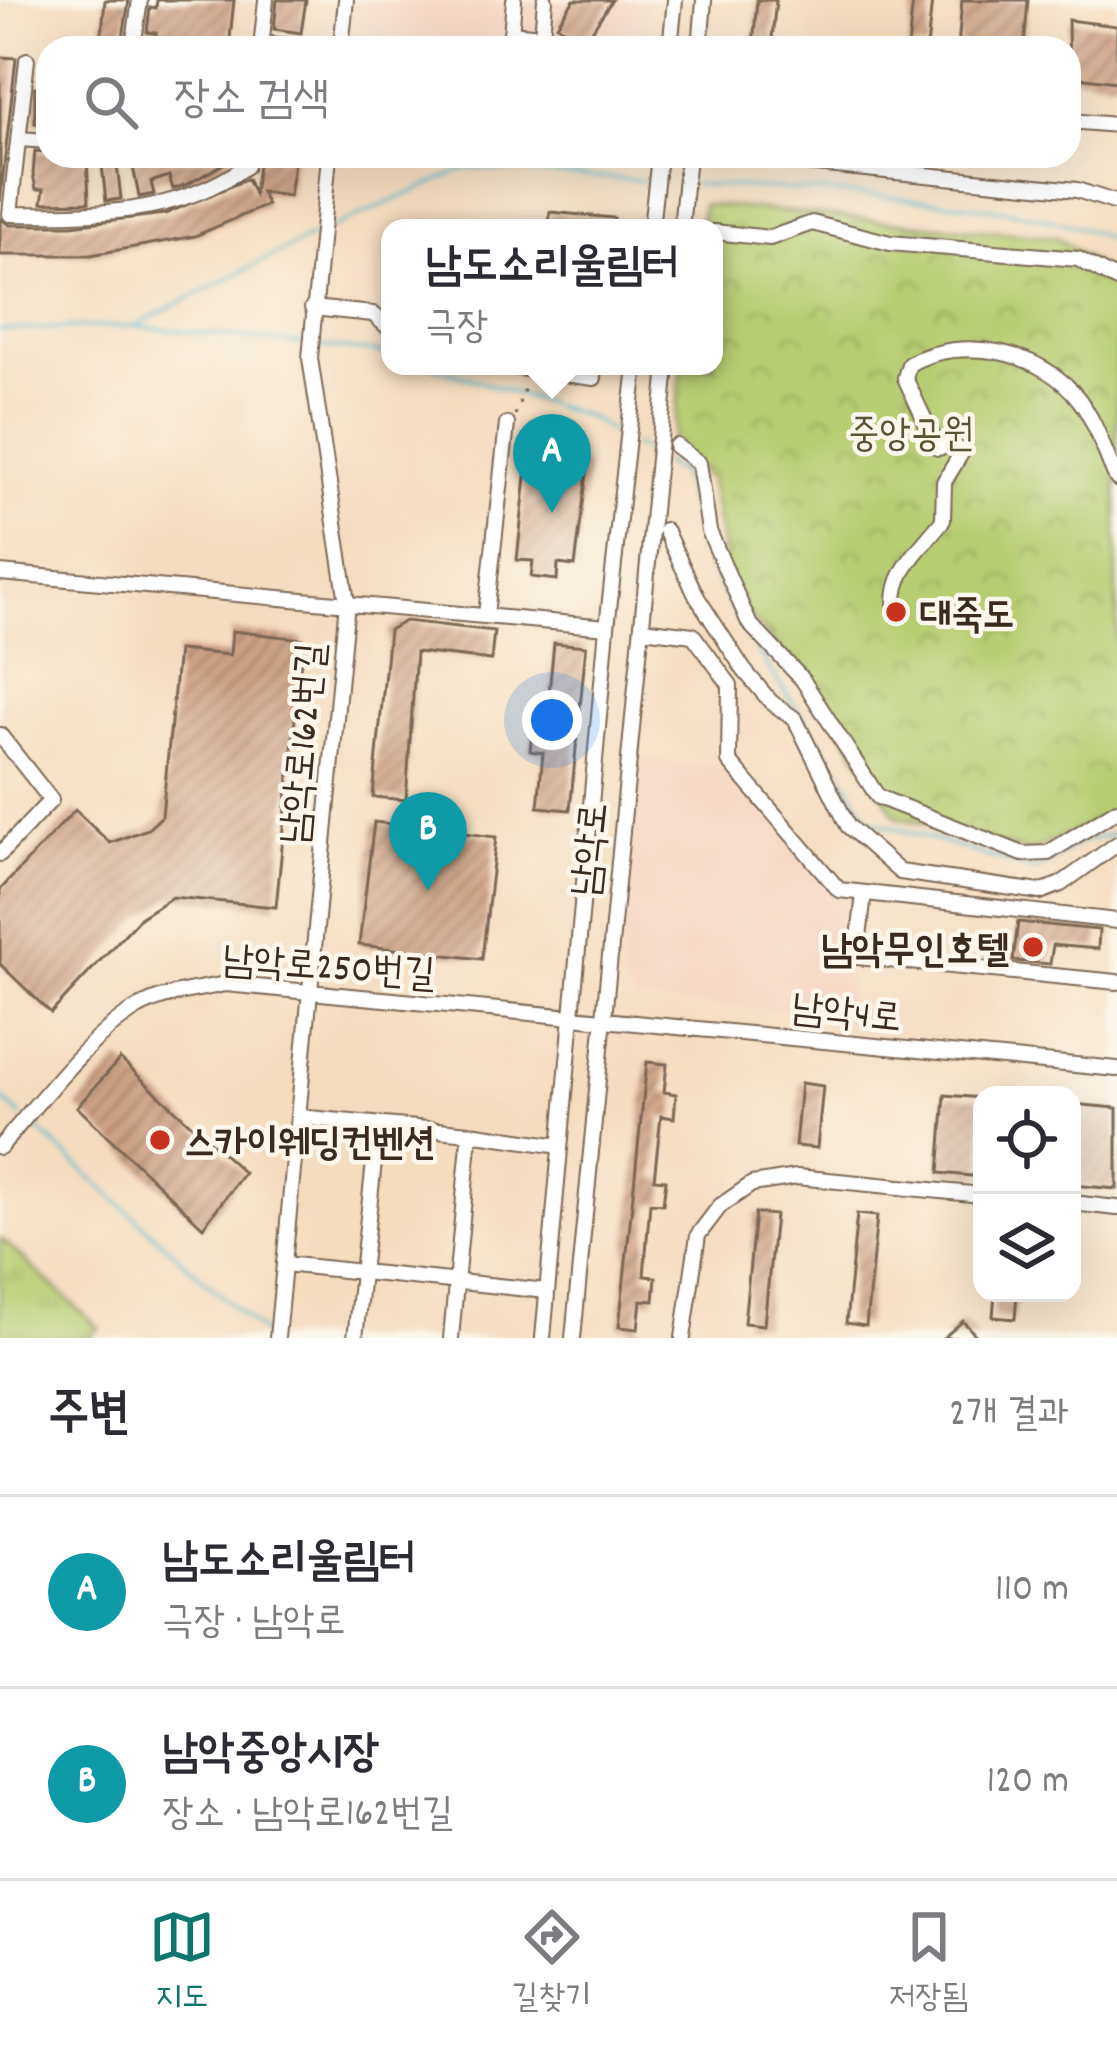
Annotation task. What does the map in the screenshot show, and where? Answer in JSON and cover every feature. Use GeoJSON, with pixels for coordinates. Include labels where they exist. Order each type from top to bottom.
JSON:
{"type":"FeatureCollection","features":[{"type":"Feature","properties":{"kind":"street"},"geometry":{"type":"LineString","coordinates":[[135,36],[140,0]]}},
{"type":"Feature","properties":{"kind":"street"},"geometry":{"type":"LineString","coordinates":[[263,36],[266,0]]}},
{"type":"Feature","properties":{"kind":"street"},"geometry":{"type":"LineString","coordinates":[[342,36],[346,0]]}},
{"type":"Feature","properties":{"kind":"street"},"geometry":{"type":"LineString","coordinates":[[511,36],[514,0]]}},
{"type":"Feature","properties":{"kind":"street"},"geometry":{"type":"LineString","coordinates":[[542,36],[545,0]]}},
{"type":"Feature","properties":{"kind":"street"},"geometry":{"type":"LineString","coordinates":[[671,36],[675,0]]}},
{"type":"Feature","properties":{"kind":"street"},"geometry":{"type":"LineString","coordinates":[[701,36],[704,0]]}},
{"type":"Feature","properties":{"kind":"street"},"geometry":{"type":"LineString","coordinates":[[27,60],[10,214],[136,211],[228,179],[244,168]]}},
{"type":"Feature","properties":{"kind":"street"},"geometry":{"type":"LineString","coordinates":[[1081,122],[1117,125]]}},
{"type":"Feature","properties":{"kind":"street"},"geometry":{"type":"LineString","coordinates":[[19,139],[36,140]]}},
{"type":"Feature","properties":{"kind":"street","name":"남악로162번길"},"geometry":{"type":"LineString","coordinates":[[278,1338],[347,602],[310,358],[328,168]]}},
{"type":"Feature","properties":{"kind":"street"},"geometry":{"type":"LineString","coordinates":[[652,219],[658,168]]}},
{"type":"Feature","properties":{"kind":"street"},"geometry":{"type":"LineString","coordinates":[[682,219],[687,168]]}},
{"type":"Feature","properties":{"kind":"street"},"geometry":{"type":"LineString","coordinates":[[856,168],[1077,190],[1117,203]]}},
{"type":"Feature","properties":{"kind":"street"},"geometry":{"type":"LineString","coordinates":[[723,233],[770,238],[812,223],[890,243],[1078,259],[1117,280]]}},
{"type":"Feature","properties":{"kind":"street"},"geometry":{"type":"LineString","coordinates":[[312,312],[373,314],[381,321]]}},
{"type":"Feature","properties":{"kind":"street"},"geometry":{"type":"LineString","coordinates":[[896,612],[892,594],[914,550],[943,520],[944,482],[962,452],[953,445],[938,448],[905,378],[909,364],[935,350],[990,349],[1060,377],[1083,404],[1117,479]]}},
{"type":"Feature","properties":{"kind":"street"},"geometry":{"type":"LineString","coordinates":[[566,375],[594,377]]}},
{"type":"Feature","properties":{"kind":"street","name":"남악로"},"geometry":{"type":"LineString","coordinates":[[543,1338],[607,627],[635,375]]}},
{"type":"Feature","properties":{"kind":"street","name":"남악로"},"geometry":{"type":"LineString","coordinates":[[573,1338],[666,375]]}},
{"type":"Feature","properties":{"kind":"street"},"geometry":{"type":"LineString","coordinates":[[486,615],[507,424]]}},
{"type":"Feature","properties":{"kind":"street"},"geometry":{"type":"LineString","coordinates":[[676,446],[699,464],[709,531],[749,622],[829,716],[878,797],[1023,854],[1048,853],[1117,810]]}},
{"type":"Feature","properties":{"kind":"street"},"geometry":{"type":"LineString","coordinates":[[665,530],[698,597],[744,670],[771,702],[795,719],[848,826],[900,872],[1040,892],[1061,884],[1117,844]]}},
{"type":"Feature","properties":{"kind":"street"},"geometry":{"type":"LineString","coordinates":[[0,573],[607,627]]}},
{"type":"Feature","properties":{"kind":"street"},"geometry":{"type":"LineString","coordinates":[[642,629],[693,635],[730,685],[729,761],[839,890],[1117,921]]}},
{"type":"Feature","properties":{"kind":"street"},"geometry":{"type":"LineString","coordinates":[[0,735],[51,800],[0,854]]}},
{"type":"Feature","properties":{"kind":"street"},"geometry":{"type":"LineString","coordinates":[[863,892],[857,957],[1117,982]]}},
{"type":"Feature","properties":{"kind":"street","name":"남악로250번길"},"geometry":{"type":"LineString","coordinates":[[1,1145],[108,1031],[136,1010],[172,994],[226,984],[571,1017]]}},
{"type":"Feature","properties":{"kind":"street","name":"남악4로"},"geometry":{"type":"LineString","coordinates":[[571,1017],[1117,1069]]}},
{"type":"Feature","properties":{"kind":"street"},"geometry":{"type":"LineString","coordinates":[[298,1117],[560,1146]]}},
{"type":"Feature","properties":{"kind":"street"},"geometry":{"type":"LineString","coordinates":[[355,1338],[378,1125]]}},
{"type":"Feature","properties":{"kind":"street"},"geometry":{"type":"LineString","coordinates":[[451,1338],[470,1133]]}},
{"type":"Feature","properties":{"kind":"street"},"geometry":{"type":"LineString","coordinates":[[683,1338],[698,1235],[720,1206],[752,1184],[797,1177],[973,1194]]}},
{"type":"Feature","properties":{"kind":"street"},"geometry":{"type":"LineString","coordinates":[[1081,1204],[1117,1208]]}},
{"type":"Feature","properties":{"kind":"street"},"geometry":{"type":"LineString","coordinates":[[284,1264],[548,1291]]}},
{"type":"Feature","properties":{"kind":"path"},"geometry":{"type":"LineString","coordinates":[[517,408],[522,375]]}},
{"type":"Feature","properties":{"kind":"shaded area"},"geometry":{"type":"Polygon","coordinates":[[[363,0],[649,0],[645,36],[377,36],[361,20],[363,0]]]}},
{"type":"Feature","properties":{"kind":"shaded area"},"geometry":{"type":"Polygon","coordinates":[[[640,759],[727,769],[851,909],[847,1014],[636,1001],[620,980],[640,759]]]}},
{"type":"Feature","properties":{"kind":"green space","name":"중앙공원"},"geometry":{"type":"Polygon","coordinates":[[[703,204],[1056,237],[1117,279],[1117,811],[1030,852],[897,817],[821,696],[730,593],[710,479],[672,447],[681,375],[723,375],[723,219],[701,219],[703,204]]]}},
{"type":"Feature","properties":{"kind":"green space"},"geometry":{"type":"Polygon","coordinates":[[[0,1238],[99,1328],[89,1338],[0,1338],[0,1238]]]}},
{"type":"Feature","properties":{"kind":"building"},"geometry":{"type":"Polygon","coordinates":[[[105,0],[129,0],[123,36],[102,36],[105,0]]]}},
{"type":"Feature","properties":{"kind":"building"},"geometry":{"type":"Polygon","coordinates":[[[157,0],[234,0],[230,36],[156,36],[147,32],[150,7],[156,8],[157,0]]]}},
{"type":"Feature","properties":{"kind":"building"},"geometry":{"type":"Polygon","coordinates":[[[277,0],[306,0],[301,33],[274,29],[277,0]]]}},
{"type":"Feature","properties":{"kind":"building"},"geometry":{"type":"Polygon","coordinates":[[[574,0],[612,0],[589,36],[574,36],[557,25],[574,0]]]}},
{"type":"Feature","properties":{"kind":"building"},"geometry":{"type":"Polygon","coordinates":[[[757,0],[776,0],[772,36],[754,36],[757,0]]]}},
{"type":"Feature","properties":{"kind":"building"},"geometry":{"type":"Polygon","coordinates":[[[913,0],[932,0],[928,36],[909,36],[913,0]]]}},
{"type":"Feature","properties":{"kind":"building"},"geometry":{"type":"Polygon","coordinates":[[[962,0],[1028,0],[1025,36],[959,36],[962,0]]]}},
{"type":"Feature","properties":{"kind":"building"},"geometry":{"type":"Polygon","coordinates":[[[1068,20],[1117,26],[1117,82],[1081,78],[1081,36],[1068,36],[1068,20]]]}},
{"type":"Feature","properties":{"kind":"building"},"geometry":{"type":"Polygon","coordinates":[[[0,57],[16,58],[0,202],[0,57]]]}},
{"type":"Feature","properties":{"kind":"building"},"geometry":{"type":"Polygon","coordinates":[[[35,151],[36,168],[88,168],[89,202],[42,203],[44,189],[36,189],[35,151]]]}},
{"type":"Feature","properties":{"kind":"building"},"geometry":{"type":"Polygon","coordinates":[[[102,168],[117,168],[121,199],[106,201],[102,168]]]}},
{"type":"Feature","properties":{"kind":"building"},"geometry":{"type":"Polygon","coordinates":[[[133,168],[216,168],[173,189],[169,176],[151,182],[154,194],[139,197],[133,168]]]}},
{"type":"Feature","properties":{"kind":"building"},"geometry":{"type":"Polygon","coordinates":[[[258,168],[293,168],[289,196],[261,192],[267,205],[195,236],[91,255],[0,255],[0,219],[10,225],[72,225],[165,214],[247,179],[254,194],[258,168]]]}},
{"type":"Feature","properties":{"kind":"building"},"geometry":{"type":"Polygon","coordinates":[[[550,212],[614,218],[614,219],[550,219],[550,212]]]}},
{"type":"Feature","properties":{"kind":"building"},"geometry":{"type":"Polygon","coordinates":[[[549,443],[573,446],[571,463],[588,465],[575,566],[558,564],[557,580],[531,577],[533,561],[517,560],[528,458],[547,460],[549,443]]]}},
{"type":"Feature","properties":{"kind":"building"},"geometry":{"type":"Polygon","coordinates":[[[405,621],[494,631],[491,660],[416,652],[406,800],[373,797],[389,630],[405,621]]]}},
{"type":"Feature","properties":{"kind":"building"},"geometry":{"type":"Polygon","coordinates":[[[232,631],[303,639],[276,907],[172,897],[141,917],[51,1013],[0,964],[0,890],[75,810],[110,843],[148,829],[162,816],[178,650],[230,655],[232,631]]]}},
{"type":"Feature","properties":{"kind":"building"},"geometry":{"type":"Polygon","coordinates":[[[554,643],[586,646],[570,810],[538,807],[543,753],[530,751],[535,701],[548,703],[554,643]]]}},
{"type":"Feature","properties":{"kind":"building"},"geometry":{"type":"Polygon","coordinates":[[[374,822],[496,837],[482,959],[359,945],[374,822]]]}},
{"type":"Feature","properties":{"kind":"building","name":"남악무인호텔"},"geometry":{"type":"Polygon","coordinates":[[[1018,922],[1099,930],[1098,949],[1053,945],[1050,964],[1013,961],[1018,922]]]}},
{"type":"Feature","properties":{"kind":"building","name":"스카이웨딩컨벤션"},"geometry":{"type":"Polygon","coordinates":[[[120,1059],[244,1173],[203,1227],[77,1107],[120,1059]]]}},
{"type":"Feature","properties":{"kind":"building"},"geometry":{"type":"Polygon","coordinates":[[[647,1062],[667,1064],[664,1092],[676,1094],[674,1118],[661,1116],[654,1179],[666,1180],[663,1204],[650,1203],[644,1276],[656,1277],[654,1301],[641,1300],[638,1329],[619,1327],[647,1062]]]}},
{"type":"Feature","properties":{"kind":"building"},"geometry":{"type":"Polygon","coordinates":[[[801,1083],[823,1086],[817,1148],[795,1146],[801,1083]]]}},
{"type":"Feature","properties":{"kind":"building"},"geometry":{"type":"Polygon","coordinates":[[[945,1095],[973,1097],[973,1176],[939,1173],[945,1095]]]}},
{"type":"Feature","properties":{"kind":"building"},"geometry":{"type":"Polygon","coordinates":[[[1081,1105],[1117,1108],[1117,1189],[1081,1186],[1081,1105]]]}},
{"type":"Feature","properties":{"kind":"building"},"geometry":{"type":"Polygon","coordinates":[[[755,1213],[775,1215],[764,1325],[744,1323],[755,1213]]]}},
{"type":"Feature","properties":{"kind":"building"},"geometry":{"type":"Polygon","coordinates":[[[857,1214],[877,1216],[866,1326],[846,1323],[857,1214]]]}},
{"type":"Feature","properties":{"kind":"building"},"geometry":{"type":"Polygon","coordinates":[[[994,1302],[1016,1302],[1015,1319],[993,1317],[994,1302]]]}},
{"type":"Feature","properties":{"kind":"building"},"geometry":{"type":"Polygon","coordinates":[[[963,1321],[978,1338],[943,1338],[963,1321]]]}},
{"type":"Feature","properties":{"kind":"waterway"},"geometry":{"type":"LineString","coordinates":[[329,229],[467,168],[648,181]]}},
{"type":"Feature","properties":{"kind":"waterway"},"geometry":{"type":"LineString","coordinates":[[694,184],[976,206],[1081,228],[1117,244]]}},
{"type":"Feature","properties":{"kind":"waterway"},"geometry":{"type":"LineString","coordinates":[[134,326],[315,235]]}},
{"type":"Feature","properties":{"kind":"waterway"},"geometry":{"type":"LineString","coordinates":[[0,330],[134,326],[303,344]]}},
{"type":"Feature","properties":{"kind":"waterway"},"geometry":{"type":"LineString","coordinates":[[319,346],[381,353]]}},
{"type":"Feature","properties":{"kind":"waterway"},"geometry":{"type":"LineString","coordinates":[[460,375],[588,417],[620,437]]}},
{"type":"Feature","properties":{"kind":"waterway"},"geometry":{"type":"LineString","coordinates":[[633,445],[651,455]]}},
{"type":"Feature","properties":{"kind":"waterway"},"geometry":{"type":"LineString","coordinates":[[664,463],[680,473],[708,560],[737,618],[869,820],[1037,871],[1082,841],[1117,834]]}},
{"type":"Feature","properties":{"kind":"waterway"},"geometry":{"type":"LineString","coordinates":[[0,1097],[22,1116]]}},
{"type":"Feature","properties":{"kind":"waterway"},"geometry":{"type":"LineString","coordinates":[[30,1122],[268,1338]]}},
{"type":"Feature","properties":{"kind":"place","name":"남도소리울림터"},"geometry":{"type":"Point","coordinates":[552,513]}},
{"type":"Feature","properties":{"kind":"place","name":"대죽도"},"geometry":{"type":"Point","coordinates":[896,612]}},
{"type":"Feature","properties":{"kind":"place","name":"남악중앙시장"},"geometry":{"type":"Point","coordinates":[428,891]}},
{"type":"Feature","properties":{"kind":"place","name":"남악무인호텔"},"geometry":{"type":"Point","coordinates":[1033,947]}},
{"type":"Feature","properties":{"kind":"place","name":"스카이웨딩컨벤션"},"geometry":{"type":"Point","coordinates":[160,1140]}}]}
